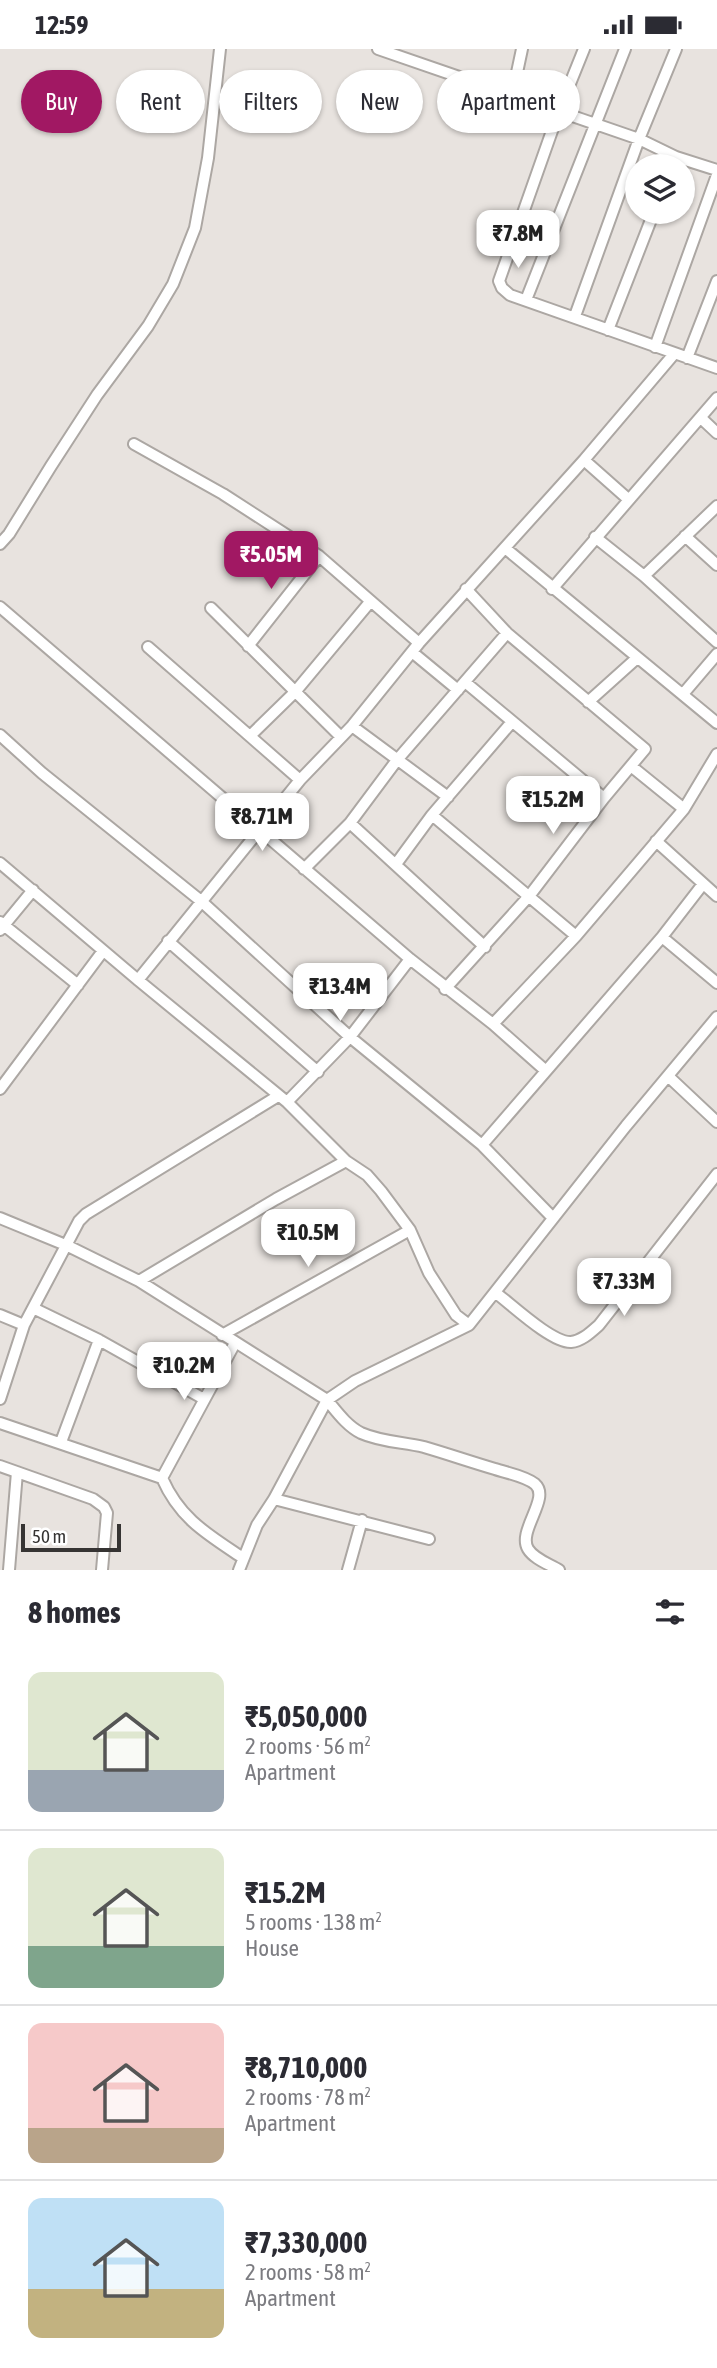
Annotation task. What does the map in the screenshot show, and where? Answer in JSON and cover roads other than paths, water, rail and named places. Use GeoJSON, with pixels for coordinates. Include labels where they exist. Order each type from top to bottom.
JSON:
{"type":"FeatureCollection","features":[{"type":"Feature","properties":{"kind":"street"},"geometry":{"type":"LineString","coordinates":[[0,544],[97,395],[148,326],[173,284],[195,228],[208,158],[220,49]]}},
{"type":"Feature","properties":{"kind":"street"},"geometry":{"type":"LineString","coordinates":[[378,49],[438,70]]}},
{"type":"Feature","properties":{"kind":"street"},"geometry":{"type":"LineString","coordinates":[[518,70],[522,49]]}},
{"type":"Feature","properties":{"kind":"street"},"geometry":{"type":"LineString","coordinates":[[576,70],[584,49]]}},
{"type":"Feature","properties":{"kind":"street"},"geometry":{"type":"LineString","coordinates":[[526,300],[625,49]]}},
{"type":"Feature","properties":{"kind":"street"},"geometry":{"type":"LineString","coordinates":[[576,316],[639,139],[677,49]]}},
{"type":"Feature","properties":{"kind":"street"},"geometry":{"type":"LineString","coordinates":[[580,119],[639,139],[662,154]]}},
{"type":"Feature","properties":{"kind":"street"},"geometry":{"type":"LineString","coordinates":[[551,133],[500,273],[502,288],[510,295],[576,316],[717,368]]}},
{"type":"Feature","properties":{"kind":"street"},"geometry":{"type":"LineString","coordinates":[[655,347],[717,173],[695,167]]}},
{"type":"Feature","properties":{"kind":"street"},"geometry":{"type":"LineString","coordinates":[[608,330],[649,224]]}},
{"type":"Feature","properties":{"kind":"street"},"geometry":{"type":"LineString","coordinates":[[687,358],[717,281]]}},
{"type":"Feature","properties":{"kind":"street"},"geometry":{"type":"LineString","coordinates":[[138,981],[300,780],[352,726],[415,647],[584,460],[674,354]]}},
{"type":"Feature","properties":{"kind":"street"},"geometry":{"type":"LineString","coordinates":[[552,589],[717,398]]}},
{"type":"Feature","properties":{"kind":"street"},"geometry":{"type":"LineString","coordinates":[[701,418],[717,433]]}},
{"type":"Feature","properties":{"kind":"street"},"geometry":{"type":"LineString","coordinates":[[134,444],[223,494],[319,557],[461,686],[604,798]]}},
{"type":"Feature","properties":{"kind":"street"},"geometry":{"type":"LineString","coordinates":[[584,460],[628,499]]}},
{"type":"Feature","properties":{"kind":"street"},"geometry":{"type":"LineString","coordinates":[[644,576],[717,506]]}},
{"type":"Feature","properties":{"kind":"street"},"geometry":{"type":"LineString","coordinates":[[685,536],[717,565]]}},
{"type":"Feature","properties":{"kind":"street"},"geometry":{"type":"LineString","coordinates":[[595,537],[644,576],[717,642]]}},
{"type":"Feature","properties":{"kind":"street"},"geometry":{"type":"LineString","coordinates":[[505,548],[717,723]]}},
{"type":"Feature","properties":{"kind":"street"},"geometry":{"type":"LineString","coordinates":[[248,646],[319,557]]}},
{"type":"Feature","properties":{"kind":"street"},"geometry":{"type":"LineString","coordinates":[[445,989],[530,895],[564,847],[645,749],[507,633],[466,589]]}},
{"type":"Feature","properties":{"kind":"street"},"geometry":{"type":"LineString","coordinates":[[250,736],[295,692],[370,601]]}},
{"type":"Feature","properties":{"kind":"street"},"geometry":{"type":"LineString","coordinates":[[0,607],[445,989],[493,1024],[546,1071]]}},
{"type":"Feature","properties":{"kind":"street"},"geometry":{"type":"LineString","coordinates":[[211,608],[341,737]]}},
{"type":"Feature","properties":{"kind":"street"},"geometry":{"type":"LineString","coordinates":[[304,869],[350,823],[397,760],[507,633]]}},
{"type":"Feature","properties":{"kind":"street"},"geometry":{"type":"LineString","coordinates":[[148,647],[300,780]]}},
{"type":"Feature","properties":{"kind":"street"},"geometry":{"type":"LineString","coordinates":[[683,694],[717,654]]}},
{"type":"Feature","properties":{"kind":"street"},"geometry":{"type":"LineString","coordinates":[[588,702],[637,658]]}},
{"type":"Feature","properties":{"kind":"street"},"geometry":{"type":"LineString","coordinates":[[396,864],[432,815],[511,723]]}},
{"type":"Feature","properties":{"kind":"street"},"geometry":{"type":"LineString","coordinates":[[352,726],[448,797]]}},
{"type":"Feature","properties":{"kind":"street"},"geometry":{"type":"LineString","coordinates":[[0,735],[42,773],[201,901],[350,1037],[482,1145],[553,1218]]}},
{"type":"Feature","properties":{"kind":"street"},"geometry":{"type":"LineString","coordinates":[[493,1024],[576,936],[684,809],[717,754]]}},
{"type":"Feature","properties":{"kind":"street"},"geometry":{"type":"LineString","coordinates":[[631,766],[684,809]]}},
{"type":"Feature","properties":{"kind":"street"},"geometry":{"type":"LineString","coordinates":[[432,815],[576,936]]}},
{"type":"Feature","properties":{"kind":"street"},"geometry":{"type":"LineString","coordinates":[[350,823],[485,947]]}},
{"type":"Feature","properties":{"kind":"street"},"geometry":{"type":"LineString","coordinates":[[656,841],[717,896]]}},
{"type":"Feature","properties":{"kind":"street"},"geometry":{"type":"LineString","coordinates":[[0,863],[282,1099],[346,1161],[366,1175],[410,1230],[429,1273],[456,1315],[469,1325]]}},
{"type":"Feature","properties":{"kind":"street"},"geometry":{"type":"LineString","coordinates":[[482,1145],[662,937],[703,884]]}},
{"type":"Feature","properties":{"kind":"street"},"geometry":{"type":"LineString","coordinates":[[33,890],[1,926],[78,985]]}},
{"type":"Feature","properties":{"kind":"street"},"geometry":{"type":"LineString","coordinates":[[662,937],[717,983]]}},
{"type":"Feature","properties":{"kind":"street"},"geometry":{"type":"LineString","coordinates":[[168,941],[318,1072]]}},
{"type":"Feature","properties":{"kind":"street"},"geometry":{"type":"LineString","coordinates":[[0,1089],[103,951]]}},
{"type":"Feature","properties":{"kind":"street"},"geometry":{"type":"LineString","coordinates":[[0,1399],[24,1325],[79,1221],[86,1214],[282,1099],[318,1072],[350,1037],[410,959]]}},
{"type":"Feature","properties":{"kind":"street"},"geometry":{"type":"LineString","coordinates":[[239,1570],[257,1525],[274,1499],[327,1400],[355,1381],[469,1325],[626,1126],[713,1029],[717,1017]]}},
{"type":"Feature","properties":{"kind":"street"},"geometry":{"type":"LineString","coordinates":[[669,1077],[717,1122]]}},
{"type":"Feature","properties":{"kind":"street"},"geometry":{"type":"LineString","coordinates":[[139,1281],[276,1199],[346,1161]]}},
{"type":"Feature","properties":{"kind":"street"},"geometry":{"type":"LineString","coordinates":[[496,1293],[555,1338],[567,1343],[578,1341],[599,1325],[717,1174]]}},
{"type":"Feature","properties":{"kind":"street"},"geometry":{"type":"LineString","coordinates":[[0,1218],[68,1246],[139,1281],[327,1400],[348,1424],[360,1432],[378,1439],[421,1447],[520,1477],[536,1485],[540,1491],[539,1498],[526,1537],[526,1546],[539,1559],[559,1570]]}},
{"type":"Feature","properties":{"kind":"street"},"geometry":{"type":"LineString","coordinates":[[222,1335],[410,1230]]}},
{"type":"Feature","properties":{"kind":"street"},"geometry":{"type":"LineString","coordinates":[[33,1308],[204,1399]]}},
{"type":"Feature","properties":{"kind":"street"},"geometry":{"type":"LineString","coordinates":[[0,1315],[24,1325]]}},
{"type":"Feature","properties":{"kind":"street"},"geometry":{"type":"LineString","coordinates":[[61,1442],[99,1341]]}},
{"type":"Feature","properties":{"kind":"street"},"geometry":{"type":"LineString","coordinates":[[162,1478],[235,1343]]}},
{"type":"Feature","properties":{"kind":"street"},"geometry":{"type":"LineString","coordinates":[[0,1423],[162,1478],[182,1514],[243,1558]]}},
{"type":"Feature","properties":{"kind":"street"},"geometry":{"type":"LineString","coordinates":[[0,1466],[93,1499],[103,1507],[107,1513],[102,1570]]}},
{"type":"Feature","properties":{"kind":"street"},"geometry":{"type":"LineString","coordinates":[[9,1570],[17,1472]]}},
{"type":"Feature","properties":{"kind":"street"},"geometry":{"type":"LineString","coordinates":[[274,1499],[429,1539]]}},
{"type":"Feature","properties":{"kind":"street"},"geometry":{"type":"LineString","coordinates":[[348,1570],[362,1520]]}}]}
